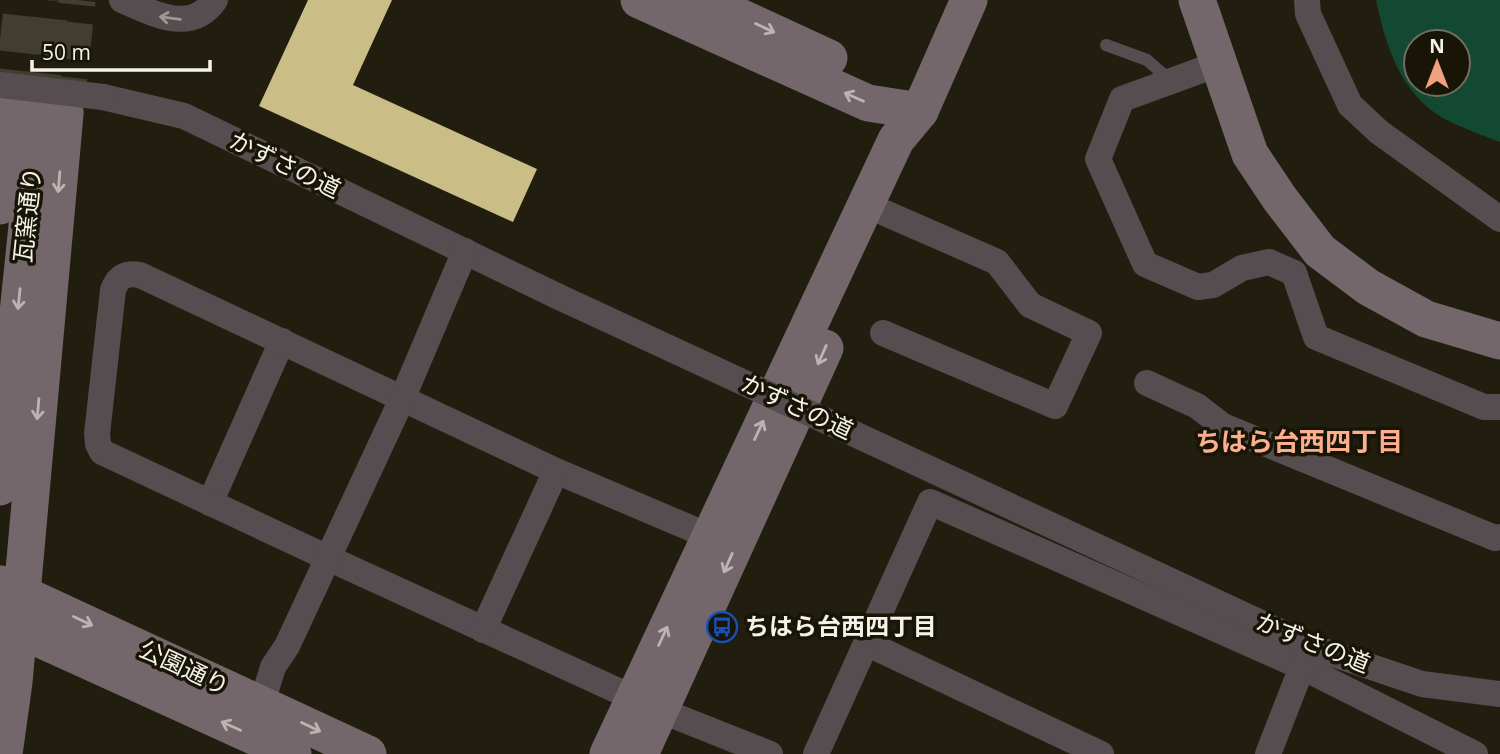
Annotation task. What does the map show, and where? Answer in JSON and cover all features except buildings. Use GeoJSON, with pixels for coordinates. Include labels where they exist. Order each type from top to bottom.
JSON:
{"type":"FeatureCollection","features":[{"type":"Feature","properties":{"kind":"street"},"geometry":{"type":"LineString","coordinates":[[122,0],[159,16],[176,20],[201,14],[215,0]]}},
{"type":"Feature","properties":{"kind":"street"},"geometry":{"type":"LineString","coordinates":[[639,0],[868,103],[920,111]]}},
{"type":"Feature","properties":{"kind":"street"},"geometry":{"type":"LineString","coordinates":[[703,0],[879,81],[920,111]]}},
{"type":"Feature","properties":{"kind":"street"},"geometry":{"type":"LineString","coordinates":[[640,754],[648,704],[709,536],[896,140],[920,111],[969,0]]}},
{"type":"Feature","properties":{"kind":"street"},"geometry":{"type":"LineString","coordinates":[[1197,0],[1250,154],[1320,251],[1368,287],[1426,319],[1500,341]]}},
{"type":"Feature","properties":{"kind":"street"},"geometry":{"type":"LineString","coordinates":[[1307,0],[1308,14],[1350,105],[1379,132],[1500,219]]}},
{"type":"Feature","properties":{"kind":"street"},"geometry":{"type":"LineString","coordinates":[[1218,64],[1122,99],[1098,159],[1144,264],[1198,287],[1213,285],[1242,268],[1269,262],[1294,273],[1316,337],[1484,407],[1500,407]]}},
{"type":"Feature","properties":{"kind":"street","name":"かずさの道"},"geometry":{"type":"LineString","coordinates":[[29,104],[103,97],[184,116],[556,296],[1315,648],[1422,684],[1500,694]]}},
{"type":"Feature","properties":{"kind":"street"},"geometry":{"type":"LineString","coordinates":[[4,754],[14,682],[9,626],[29,104]]}},
{"type":"Feature","properties":{"kind":"street","name":"瓦窯通り"},"geometry":{"type":"LineString","coordinates":[[0,206],[29,104]]}},
{"type":"Feature","properties":{"kind":"street","name":"瓦窯通り"},"geometry":{"type":"LineString","coordinates":[[0,487],[29,104]]}},
{"type":"Feature","properties":{"kind":"street"},"geometry":{"type":"LineString","coordinates":[[608,754],[648,704],[885,214],[916,144],[920,111]]}},
{"type":"Feature","properties":{"kind":"street"},"geometry":{"type":"LineString","coordinates":[[883,334],[1055,406],[1089,333],[1030,305],[997,261],[885,214]]}},
{"type":"Feature","properties":{"kind":"street"},"geometry":{"type":"LineString","coordinates":[[261,703],[273,667],[287,646],[403,397],[465,251]]}},
{"type":"Feature","properties":{"kind":"street"},"geometry":{"type":"LineString","coordinates":[[709,536],[556,471],[140,275],[129,273],[117,279],[113,290],[98,444],[102,452],[483,630],[648,704],[770,754]]}},
{"type":"Feature","properties":{"kind":"street"},"geometry":{"type":"LineString","coordinates":[[210,503],[282,341]]}},
{"type":"Feature","properties":{"kind":"street"},"geometry":{"type":"LineString","coordinates":[[1147,383],[1197,406],[1223,426],[1495,538],[1500,537]]}},
{"type":"Feature","properties":{"kind":"street"},"geometry":{"type":"LineString","coordinates":[[483,630],[556,471]]}},
{"type":"Feature","properties":{"kind":"street"},"geometry":{"type":"LineString","coordinates":[[816,754],[930,502],[1302,667],[1475,754]]}},
{"type":"Feature","properties":{"kind":"street","name":"公園通り"},"geometry":{"type":"LineString","coordinates":[[10,588],[368,754]]}},
{"type":"Feature","properties":{"kind":"street","name":"公園通り"},"geometry":{"type":"LineString","coordinates":[[9,626],[293,754]]}},
{"type":"Feature","properties":{"kind":"street"},"geometry":{"type":"LineString","coordinates":[[866,643],[1101,754]]}},
{"type":"Feature","properties":{"kind":"street"},"geometry":{"type":"LineString","coordinates":[[1268,754],[1302,667]]}},
{"type":"Feature","properties":{"kind":"lane"},"geometry":{"type":"LineString","coordinates":[[1106,45],[1147,60],[1172,82]]}},
{"type":"Feature","properties":{"kind":"green space"},"geometry":{"type":"Polygon","coordinates":[[[1376,0],[1500,0],[1500,142],[1449,121],[1418,98],[1472,98],[1472,28],[1402,28],[1402,77],[1389,48],[1376,0]]]}},
{"type":"Feature","properties":{"kind":"tunnel"},"geometry":{"type":"LineString","coordinates":[[11,107],[23,0]]}},
{"type":"Feature","properties":{"kind":"tunnel"},"geometry":{"type":"LineString","coordinates":[[39,110],[51,0]]}},
{"type":"Feature","properties":{"kind":"tunnel"},"geometry":{"type":"LineString","coordinates":[[65,114],[77,0]]}},
{"type":"Feature","properties":{"kind":"place","name":"ちはら台西四丁目"},"geometry":{"type":"Point","coordinates":[722,627]}},
{"type":"Feature","properties":{"kind":"district","name":"ちはら台西四丁目"},"geometry":{"type":"Point","coordinates":[1299,442]}}]}
